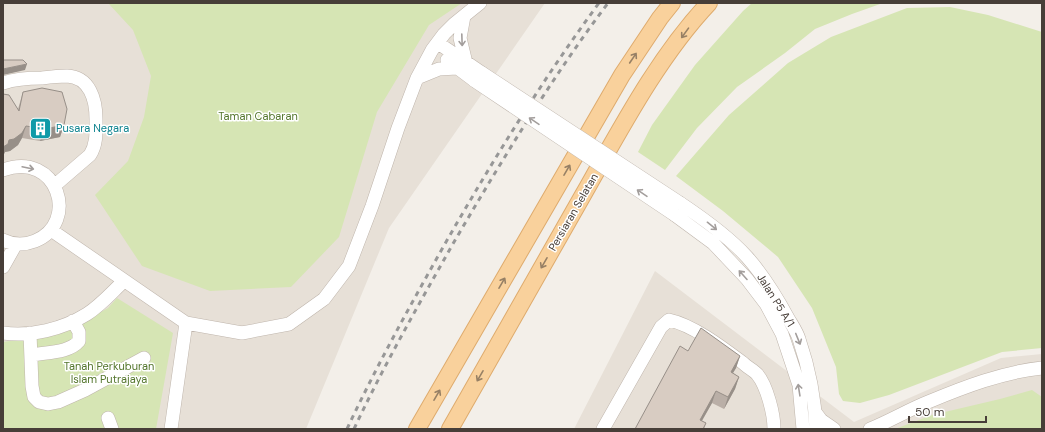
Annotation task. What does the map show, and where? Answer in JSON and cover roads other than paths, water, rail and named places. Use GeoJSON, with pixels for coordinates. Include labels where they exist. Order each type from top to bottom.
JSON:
{"type":"FeatureCollection","features":[{"type":"Feature","properties":{"kind":"main road"},"geometry":{"type":"LineString","coordinates":[[417,429],[622,74],[672,3]]}},
{"type":"Feature","properties":{"kind":"main road","name":"Persiaran Selatan"},"geometry":{"type":"LineString","coordinates":[[450,429],[627,118],[660,67],[696,17],[710,3]]}},
{"type":"Feature","properties":{"kind":"street"},"geometry":{"type":"LineString","coordinates":[[51,230],[186,323],[242,333],[289,324],[324,299],[349,266],[372,206],[398,128],[417,78],[435,46],[444,34],[480,3]]}},
{"type":"Feature","properties":{"kind":"street"},"geometry":{"type":"LineString","coordinates":[[462,65],[460,38],[464,16]]}},
{"type":"Feature","properties":{"kind":"street"},"geometry":{"type":"LineString","coordinates":[[435,46],[479,77]]}},
{"type":"Feature","properties":{"kind":"street"},"geometry":{"type":"LineString","coordinates":[[417,78],[439,69],[462,65]]}},
{"type":"Feature","properties":{"kind":"street"},"geometry":{"type":"LineString","coordinates":[[3,83],[28,79],[68,76],[80,80],[90,88],[96,116],[96,138],[94,148],[90,155],[54,186]]}},
{"type":"Feature","properties":{"kind":"street","name":"Jalan P5 A/1"},"geometry":{"type":"LineString","coordinates":[[479,77],[680,203],[711,224],[746,256],[763,277],[780,303],[799,338],[810,376],[816,429]]}},
{"type":"Feature","properties":{"kind":"street","name":"Jalan P5 A/1"},"geometry":{"type":"LineString","coordinates":[[479,77],[675,215],[713,244],[747,279],[766,304],[782,334],[799,386],[803,429]]}},
{"type":"Feature","properties":{"kind":"street"},"geometry":{"type":"LineString","coordinates":[[3,170],[14,166],[28,166],[40,171],[51,180],[58,192],[60,205],[58,218],[51,230],[41,239],[29,244],[16,244],[3,240]]}},
{"type":"Feature","properties":{"kind":"street"},"geometry":{"type":"LineString","coordinates":[[3,267],[16,244]]}},
{"type":"Feature","properties":{"kind":"street"},"geometry":{"type":"LineString","coordinates":[[3,333],[30,333],[51,330],[73,321],[88,314],[104,301],[124,281]]}},
{"type":"Feature","properties":{"kind":"street"},"geometry":{"type":"LineString","coordinates":[[603,429],[661,327],[669,320],[678,322],[718,344],[758,374],[768,395],[774,418],[774,429]]}},
{"type":"Feature","properties":{"kind":"street"},"geometry":{"type":"LineString","coordinates":[[32,354],[67,349],[75,346],[79,341],[79,336],[73,321]]}},
{"type":"Feature","properties":{"kind":"street"},"geometry":{"type":"LineString","coordinates":[[171,429],[186,323]]}},
{"type":"Feature","properties":{"kind":"street"},"geometry":{"type":"LineString","coordinates":[[30,333],[34,397],[39,402],[48,404],[58,402],[85,390],[144,358]]}},
{"type":"Feature","properties":{"kind":"street"},"geometry":{"type":"LineString","coordinates":[[870,429],[927,402],[980,382],[1042,368]]}},
{"type":"Feature","properties":{"kind":"street"},"geometry":{"type":"LineString","coordinates":[[815,412],[821,420],[834,429]]}},
{"type":"Feature","properties":{"kind":"railway"},"geometry":{"type":"LineString","coordinates":[[347,429],[370,382],[433,265],[500,150],[538,90],[599,3]]}},
{"type":"Feature","properties":{"kind":"railway"},"geometry":{"type":"LineString","coordinates":[[354,429],[402,335],[472,211],[547,90],[608,3]]}},
{"type":"Feature","properties":{"kind":"place","name":"Pusara Negara"},"geometry":{"type":"Point","coordinates":[40,128]}},
{"type":"Feature","properties":{"kind":"park label","name":"Taman Cabaran"},"geometry":{"type":"Point","coordinates":[258,116]}},
{"type":"Feature","properties":{"kind":"park label","name":"Tanah Perkuburan Islam Putrajaya"},"geometry":{"type":"Point","coordinates":[109,372]}}]}
